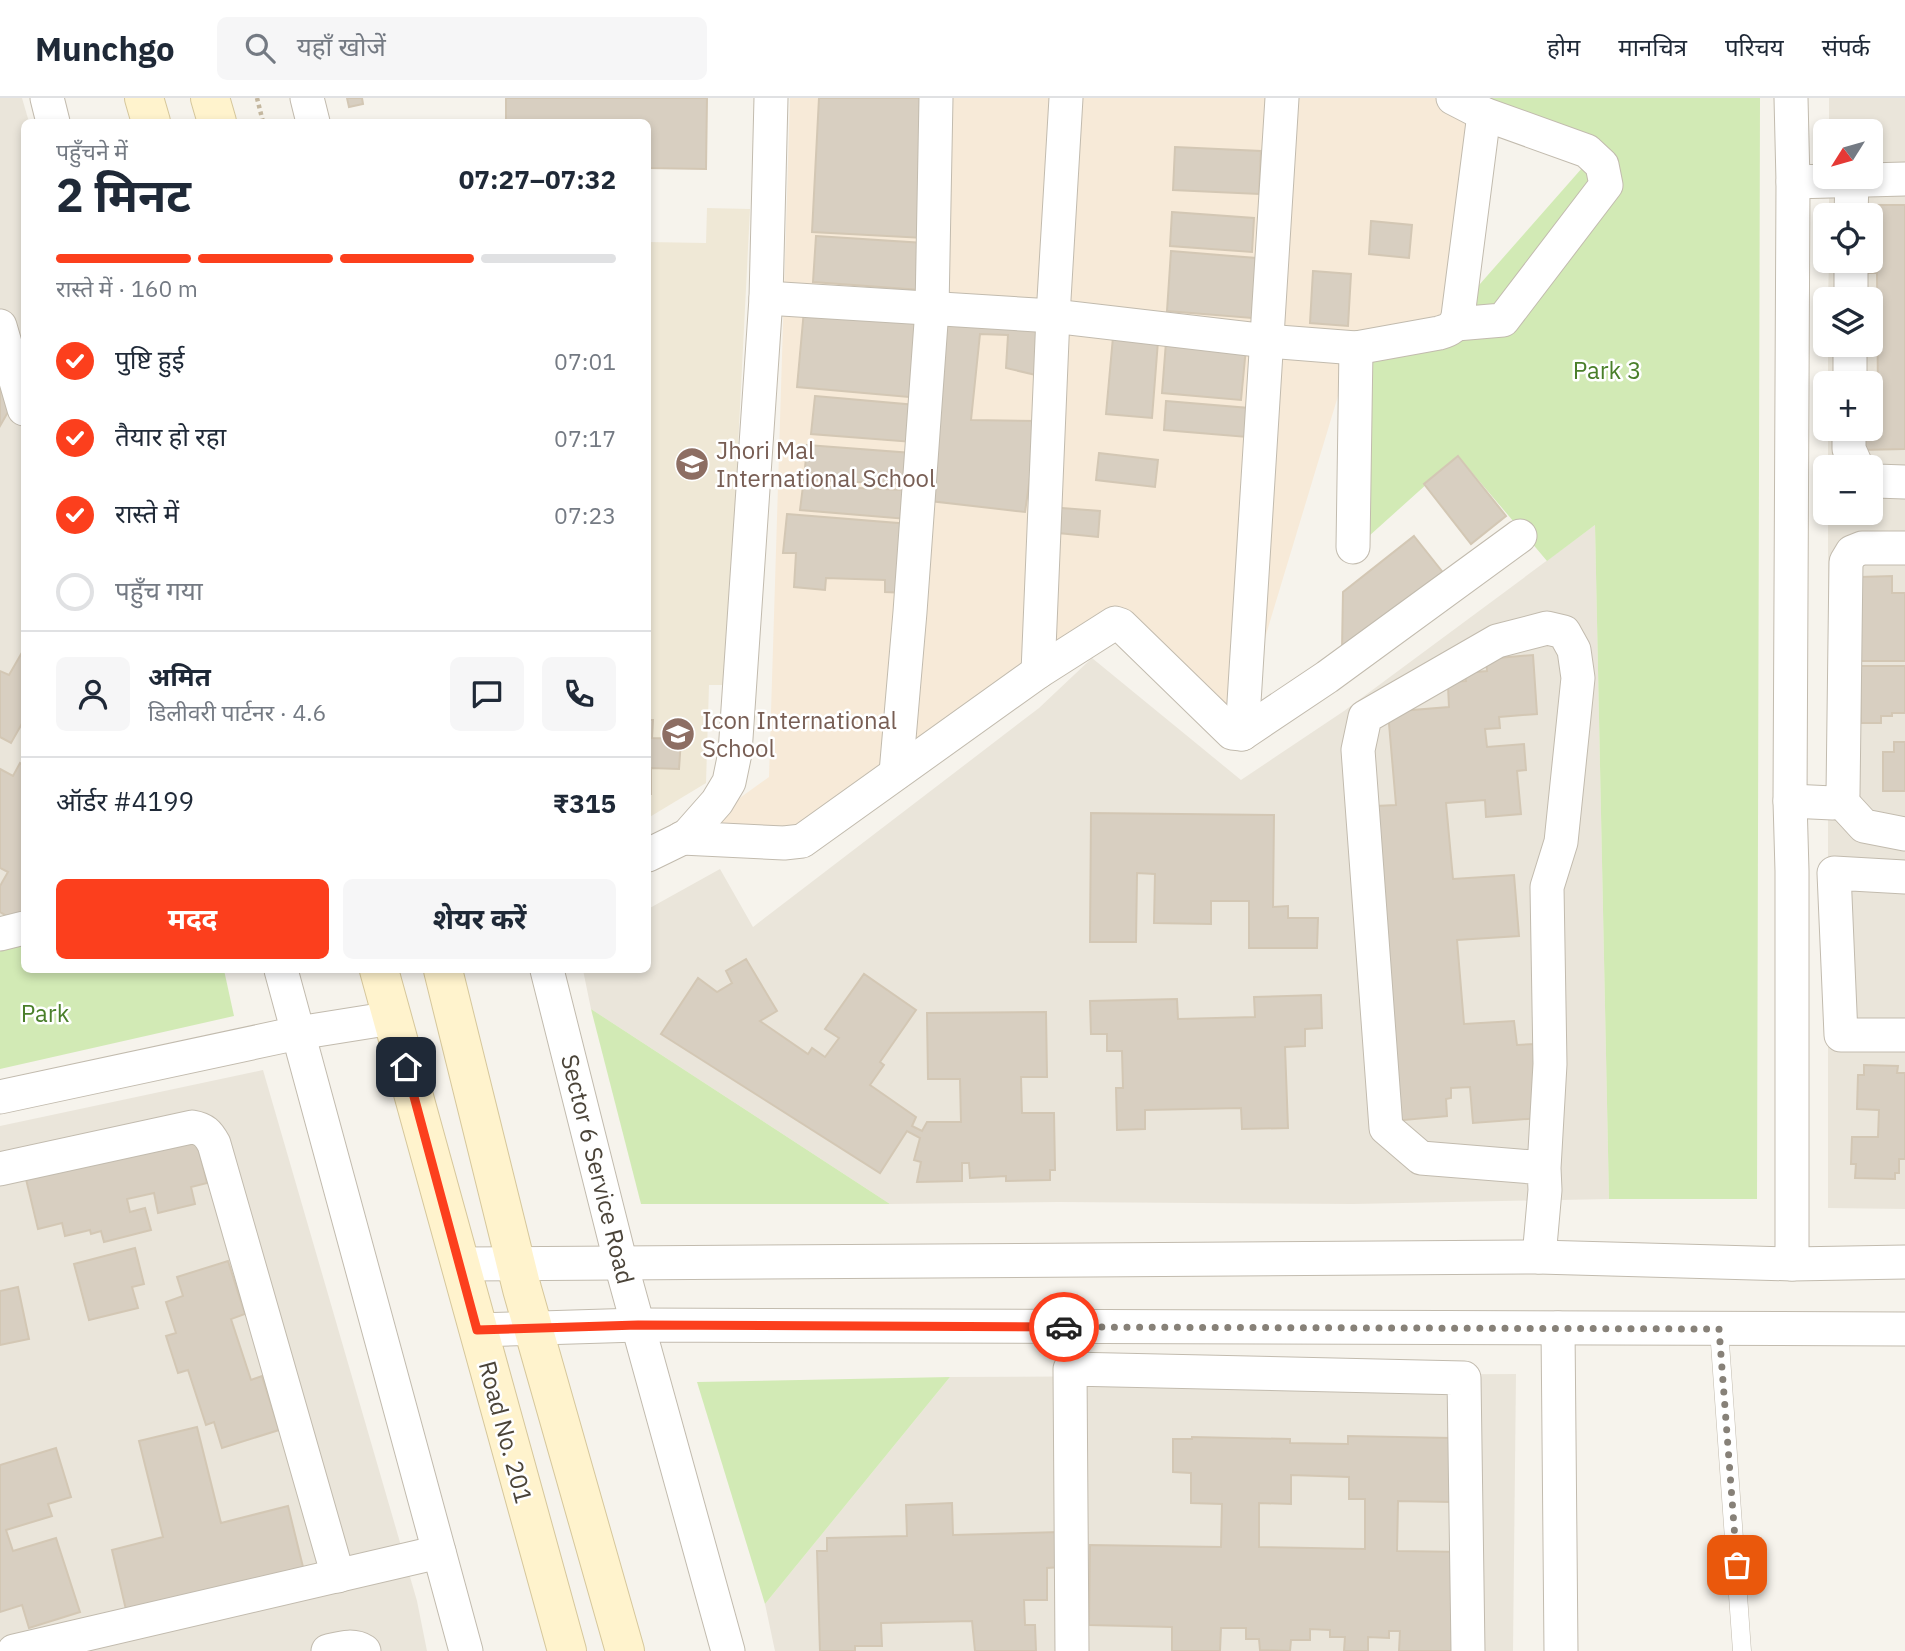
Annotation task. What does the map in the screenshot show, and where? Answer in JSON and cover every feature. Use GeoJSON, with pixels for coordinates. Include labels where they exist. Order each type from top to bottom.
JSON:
{"type":"FeatureCollection","features":[{"type":"Feature","properties":{"kind":"main road"},"geometry":{"type":"LineString","coordinates":[[144,98],[150,119]]}},
{"type":"Feature","properties":{"kind":"main road"},"geometry":{"type":"LineString","coordinates":[[210,98],[216,119]]}},
{"type":"Feature","properties":{"kind":"main road","name":"Road No. 201"},"geometry":{"type":"LineString","coordinates":[[380,973],[566,1651]]}},
{"type":"Feature","properties":{"kind":"main road"},"geometry":{"type":"LineString","coordinates":[[444,973],[516,1264],[625,1651]]}},
{"type":"Feature","properties":{"kind":"street"},"geometry":{"type":"LineString","coordinates":[[47,98],[52,119]]}},
{"type":"Feature","properties":{"kind":"street"},"geometry":{"type":"LineString","coordinates":[[307,98],[312,119]]}},
{"type":"Feature","properties":{"kind":"street"},"geometry":{"type":"LineString","coordinates":[[651,854],[687,836],[717,802],[729,782],[736,753],[766,299],[771,98]]}},
{"type":"Feature","properties":{"kind":"street"},"geometry":{"type":"LineString","coordinates":[[896,773],[911,612],[932,309],[936,98]]}},
{"type":"Feature","properties":{"kind":"street"},"geometry":{"type":"LineString","coordinates":[[1038,671],[1053,316],[1066,98]]}},
{"type":"Feature","properties":{"kind":"street"},"geometry":{"type":"LineString","coordinates":[[1242,734],[1282,98]]}},
{"type":"Feature","properties":{"kind":"street"},"geometry":{"type":"LineString","coordinates":[[766,299],[1053,316],[1267,341],[1356,348],[1439,333],[1456,324],[1503,320],[1606,185],[1602,165],[1587,151],[1484,114],[1453,98]]}},
{"type":"Feature","properties":{"kind":"street"},"geometry":{"type":"LineString","coordinates":[[1791,98],[1792,1264]]}},
{"type":"Feature","properties":{"kind":"street"},"geometry":{"type":"LineString","coordinates":[[1456,324],[1484,114]]}},
{"type":"Feature","properties":{"kind":"street"},"geometry":{"type":"LineString","coordinates":[[1883,179],[1905,179]]}},
{"type":"Feature","properties":{"kind":"street"},"geometry":{"type":"LineString","coordinates":[[1793,182],[1813,181]]}},
{"type":"Feature","properties":{"kind":"street"},"geometry":{"type":"LineString","coordinates":[[0,326],[21,399]]}},
{"type":"Feature","properties":{"kind":"street"},"geometry":{"type":"LineString","coordinates":[[1353,547],[1356,348]]}},
{"type":"Feature","properties":{"kind":"street"},"geometry":{"type":"LineString","coordinates":[[1883,481],[1905,482]]}},
{"type":"Feature","properties":{"kind":"street"},"geometry":{"type":"LineString","coordinates":[[682,838],[784,843],[802,841],[1038,671],[1117,623],[1232,733],[1242,734],[1327,677],[1520,536]]}},
{"type":"Feature","properties":{"kind":"street"},"geometry":{"type":"LineString","coordinates":[[1841,801],[1846,562],[1852,552],[1862,548],[1905,548]]}},
{"type":"Feature","properties":{"kind":"street"},"geometry":{"type":"LineString","coordinates":[[1539,1257],[1545,1190],[1550,1065],[1547,887],[1561,842],[1578,678],[1574,650],[1564,632],[1547,628],[1497,641],[1365,717],[1358,750],[1387,1128],[1420,1158],[1544,1168]]}},
{"type":"Feature","properties":{"kind":"street"},"geometry":{"type":"LineString","coordinates":[[1790,801],[1841,801]]}},
{"type":"Feature","properties":{"kind":"street"},"geometry":{"type":"LineString","coordinates":[[1841,801],[1864,826],[1905,834]]}},
{"type":"Feature","properties":{"kind":"street"},"geometry":{"type":"LineString","coordinates":[[1905,877],[1834,873],[1841,1035],[1905,1035]]}},
{"type":"Feature","properties":{"kind":"street"},"geometry":{"type":"LineString","coordinates":[[0,934],[21,929]]}},
{"type":"Feature","properties":{"kind":"street"},"geometry":{"type":"LineString","coordinates":[[282,973],[466,1651]]}},
{"type":"Feature","properties":{"kind":"street","name":"Sector 6 Service Road"},"geometry":{"type":"LineString","coordinates":[[548,973],[621,1264],[728,1651]]}},
{"type":"Feature","properties":{"kind":"street"},"geometry":{"type":"LineString","coordinates":[[0,1097],[298,1033],[392,1018]]}},
{"type":"Feature","properties":{"kind":"street"},"geometry":{"type":"LineString","coordinates":[[0,1169],[192,1127],[202,1129],[210,1136],[338,1576]]}},
{"type":"Feature","properties":{"kind":"street"},"geometry":{"type":"LineString","coordinates":[[459,1264],[1539,1257],[1792,1264],[1905,1262]]}},
{"type":"Feature","properties":{"kind":"street"},"geometry":{"type":"LineString","coordinates":[[477,1330],[638,1325],[1905,1329]]}},
{"type":"Feature","properties":{"kind":"street"},"geometry":{"type":"LineString","coordinates":[[1351,1328],[1352,1376]]}},
{"type":"Feature","properties":{"kind":"street"},"geometry":{"type":"LineString","coordinates":[[1559,1328],[1561,1651]]}},
{"type":"Feature","properties":{"kind":"street"},"geometry":{"type":"LineString","coordinates":[[1072,1651],[1070,1369],[1464,1378],[1468,1651]]}},
{"type":"Feature","properties":{"kind":"street"},"geometry":{"type":"LineString","coordinates":[[14,1651],[439,1552]]}},
{"type":"Feature","properties":{"kind":"street"},"geometry":{"type":"LineString","coordinates":[[328,1651],[350,1646],[364,1651]]}},
{"type":"Feature","properties":{"kind":"lane"},"geometry":{"type":"LineString","coordinates":[[1719,1329],[1742,1651]]}},
{"type":"Feature","properties":{"kind":"path"},"geometry":{"type":"LineString","coordinates":[[257,98],[262,119]]}},
{"type":"Feature","properties":{"kind":"shaded area"},"geometry":{"type":"Polygon","coordinates":[[[0,98],[22,98],[28,119],[21,119],[21,946],[0,951],[0,98]]]}},
{"type":"Feature","properties":{"kind":"shaded area"},"geometry":{"type":"Polygon","coordinates":[[[790,98],[1454,98],[1484,114],[1460,342],[1354,343],[1236,734],[1115,626],[803,833],[687,836],[769,777],[790,98]]]}},
{"type":"Feature","properties":{"kind":"shaded area"},"geometry":{"type":"Polygon","coordinates":[[[1829,98],[1905,98],[1905,1209],[1828,1208],[1828,525],[1883,525],[1883,455],[1828,455],[1828,441],[1883,441],[1883,371],[1828,371],[1828,357],[1883,357],[1883,287],[1828,287],[1829,273],[1883,273],[1883,203],[1829,203],[1829,189],[1883,189],[1883,119],[1829,119],[1829,98]]]}},
{"type":"Feature","properties":{"kind":"shaded area","name":"Jhori Mal International School"},"geometry":{"type":"Polygon","coordinates":[[[707,208],[750,209],[726,685],[709,685],[706,783],[651,816],[651,242],[706,243],[707,208]]]}},
{"type":"Feature","properties":{"kind":"shaded area"},"geometry":{"type":"Polygon","coordinates":[[[1595,525],[1609,1199],[1353,1204],[890,1204],[591,1009],[584,973],[651,973],[651,907],[720,869],[753,927],[1039,708],[1092,658],[1241,780],[1344,711],[1595,525]]]}},
{"type":"Feature","properties":{"kind":"shaded area"},"geometry":{"type":"Polygon","coordinates":[[[263,1070],[417,1601],[427,1651],[0,1651],[0,1126],[263,1070]]]}},
{"type":"Feature","properties":{"kind":"shaded area"},"geometry":{"type":"Polygon","coordinates":[[[1516,1374],[1513,1651],[775,1651],[765,1604],[950,1377],[1516,1374]]]}},
{"type":"Feature","properties":{"kind":"green space","name":"Park 3"},"geometry":{"type":"Polygon","coordinates":[[[1474,98],[1760,98],[1757,1199],[1609,1199],[1595,525],[1547,561],[1458,456],[1349,554],[1365,359],[1465,301],[1590,159],[1474,98]]]}},
{"type":"Feature","properties":{"kind":"green space","name":"Park"},"geometry":{"type":"Polygon","coordinates":[[[21,946],[21,973],[225,973],[234,1016],[0,1069],[0,951],[21,946]]]}},
{"type":"Feature","properties":{"kind":"green space"},"geometry":{"type":"Polygon","coordinates":[[[591,1009],[890,1204],[641,1204],[591,1009]]]}},
{"type":"Feature","properties":{"kind":"green space"},"geometry":{"type":"Polygon","coordinates":[[[950,1377],[765,1604],[697,1382],[950,1377]]]}},
{"type":"Feature","properties":{"kind":"building"},"geometry":{"type":"Polygon","coordinates":[[[347,98],[362,98],[363,104],[349,107],[347,98]]]}},
{"type":"Feature","properties":{"kind":"building"},"geometry":{"type":"Polygon","coordinates":[[[506,98],[707,98],[706,169],[651,168],[651,119],[506,119],[506,98]]]}},
{"type":"Feature","properties":{"kind":"building"},"geometry":{"type":"Polygon","coordinates":[[[819,98],[931,98],[924,238],[812,232],[819,98]]]}},
{"type":"Feature","properties":{"kind":"building"},"geometry":{"type":"Polygon","coordinates":[[[1175,147],[1261,151],[1259,194],[1173,190],[1175,147]]]}},
{"type":"Feature","properties":{"kind":"building"},"geometry":{"type":"Polygon","coordinates":[[[1883,205],[1905,205],[1905,449],[1860,450],[1860,441],[1883,441],[1883,371],[1878,371],[1878,357],[1883,357],[1883,287],[1877,287],[1877,273],[1883,273],[1883,205]]]}},
{"type":"Feature","properties":{"kind":"building"},"geometry":{"type":"Polygon","coordinates":[[[1172,212],[1254,218],[1252,252],[1170,246],[1172,212]]]}},
{"type":"Feature","properties":{"kind":"building"},"geometry":{"type":"Polygon","coordinates":[[[1371,221],[1412,225],[1409,258],[1369,254],[1371,221]]]}},
{"type":"Feature","properties":{"kind":"building"},"geometry":{"type":"Polygon","coordinates":[[[816,236],[924,243],[921,290],[813,282],[816,236]]]}},
{"type":"Feature","properties":{"kind":"building"},"geometry":{"type":"Polygon","coordinates":[[[1171,251],[1256,258],[1252,318],[1167,311],[1171,251]]]}},
{"type":"Feature","properties":{"kind":"building"},"geometry":{"type":"Polygon","coordinates":[[[1313,271],[1351,274],[1348,326],[1310,323],[1313,271]]]}},
{"type":"Feature","properties":{"kind":"building"},"geometry":{"type":"Polygon","coordinates":[[[804,310],[926,321],[920,398],[797,387],[804,310]]]}},
{"type":"Feature","properties":{"kind":"building"},"geometry":{"type":"Polygon","coordinates":[[[942,323],[1043,327],[1040,376],[1006,368],[1008,335],[980,334],[971,420],[1038,421],[1025,512],[930,501],[942,323]]]}},
{"type":"Feature","properties":{"kind":"building"},"geometry":{"type":"Polygon","coordinates":[[[1113,337],[1158,341],[1152,418],[1106,414],[1113,337]]]}},
{"type":"Feature","properties":{"kind":"building"},"geometry":{"type":"Polygon","coordinates":[[[1166,342],[1246,348],[1241,400],[1162,393],[1166,342]]]}},
{"type":"Feature","properties":{"kind":"building"},"geometry":{"type":"Polygon","coordinates":[[[0,389],[16,398],[0,426],[0,389]]]}},
{"type":"Feature","properties":{"kind":"building"},"geometry":{"type":"Polygon","coordinates":[[[815,396],[916,405],[913,442],[811,434],[815,396]]]}},
{"type":"Feature","properties":{"kind":"building"},"geometry":{"type":"Polygon","coordinates":[[[1166,401],[1249,408],[1247,437],[1164,430],[1166,401]]]}},
{"type":"Feature","properties":{"kind":"building"},"geometry":{"type":"Polygon","coordinates":[[[807,445],[912,453],[911,484],[804,480],[807,445]]]}},
{"type":"Feature","properties":{"kind":"building"},"geometry":{"type":"Polygon","coordinates":[[[1099,453],[1158,460],[1155,487],[1096,480],[1099,453]]]}},
{"type":"Feature","properties":{"kind":"building"},"geometry":{"type":"Polygon","coordinates":[[[1458,456],[1506,516],[1471,544],[1424,484],[1458,456]]]}},
{"type":"Feature","properties":{"kind":"building"},"geometry":{"type":"Polygon","coordinates":[[[803,486],[909,490],[907,519],[800,510],[803,486]]]}},
{"type":"Feature","properties":{"kind":"building"},"geometry":{"type":"Polygon","coordinates":[[[1049,507],[1100,511],[1098,537],[1048,532],[1049,507]]]}},
{"type":"Feature","properties":{"kind":"building"},"geometry":{"type":"Polygon","coordinates":[[[787,514],[910,524],[907,593],[885,592],[885,580],[826,578],[825,590],[794,587],[796,553],[783,553],[787,514]]]}},
{"type":"Feature","properties":{"kind":"building"},"geometry":{"type":"Polygon","coordinates":[[[1414,536],[1445,575],[1342,651],[1343,592],[1414,536]]]}},
{"type":"Feature","properties":{"kind":"building"},"geometry":{"type":"Polygon","coordinates":[[[1892,576],[1892,593],[1905,593],[1905,661],[1860,661],[1860,577],[1892,576]]]}},
{"type":"Feature","properties":{"kind":"building"},"geometry":{"type":"Polygon","coordinates":[[[21,654],[21,725],[11,743],[0,737],[0,671],[9,675],[21,654]]]}},
{"type":"Feature","properties":{"kind":"building"},"geometry":{"type":"Polygon","coordinates":[[[1533,655],[1537,714],[1499,717],[1500,728],[1485,729],[1487,747],[1524,744],[1526,770],[1517,771],[1521,814],[1486,817],[1485,800],[1446,803],[1453,879],[1514,875],[1519,936],[1457,940],[1464,1024],[1514,1021],[1517,1045],[1535,1044],[1541,1118],[1473,1123],[1470,1087],[1451,1088],[1451,1098],[1446,1099],[1447,1116],[1393,1121],[1376,806],[1396,805],[1388,712],[1449,707],[1448,686],[1451,682],[1466,681],[1465,673],[1487,671],[1486,659],[1533,655]]]}},
{"type":"Feature","properties":{"kind":"building"},"geometry":{"type":"Polygon","coordinates":[[[1860,666],[1905,666],[1905,713],[1881,716],[1881,723],[1861,723],[1860,666]]]}},
{"type":"Feature","properties":{"kind":"building"},"geometry":{"type":"Polygon","coordinates":[[[651,720],[652,738],[681,739],[679,769],[651,768],[651,720]]]}},
{"type":"Feature","properties":{"kind":"building"},"geometry":{"type":"Polygon","coordinates":[[[1894,742],[1905,742],[1905,791],[1883,791],[1883,752],[1894,752],[1894,742]]]}},
{"type":"Feature","properties":{"kind":"building"},"geometry":{"type":"Polygon","coordinates":[[[20,763],[21,924],[0,912],[0,886],[8,872],[0,868],[0,769],[13,776],[20,763]]]}},
{"type":"Feature","properties":{"kind":"building"},"geometry":{"type":"Polygon","coordinates":[[[1091,813],[1274,815],[1273,907],[1288,906],[1288,918],[1318,918],[1317,948],[1249,948],[1249,901],[1211,901],[1211,924],[1154,923],[1155,874],[1137,873],[1136,942],[1090,942],[1091,813]]]}},
{"type":"Feature","properties":{"kind":"building"},"geometry":{"type":"Polygon","coordinates":[[[746,959],[777,1011],[760,1021],[808,1054],[812,1048],[825,1057],[839,1038],[825,1029],[864,974],[916,1010],[880,1062],[884,1065],[870,1085],[916,1117],[912,1126],[922,1131],[927,1122],[961,1122],[960,1079],[928,1079],[927,1013],[1046,1012],[1047,1077],[1021,1077],[1022,1113],[1054,1113],[1055,1170],[1050,1170],[1050,1180],[1006,1181],[1006,1176],[970,1178],[969,1163],[962,1163],[962,1181],[917,1182],[921,1162],[914,1160],[920,1138],[907,1131],[880,1173],[661,1034],[698,978],[717,992],[732,983],[726,971],[746,959]]]}},
{"type":"Feature","properties":{"kind":"building"},"geometry":{"type":"Polygon","coordinates":[[[1321,995],[1322,1028],[1305,1029],[1305,1046],[1285,1047],[1288,1128],[1242,1129],[1241,1108],[1145,1110],[1145,1129],[1117,1130],[1116,1088],[1123,1088],[1122,1051],[1107,1051],[1107,1034],[1091,1034],[1090,1001],[1177,999],[1178,1019],[1255,1017],[1254,997],[1321,995]]]}},
{"type":"Feature","properties":{"kind":"building"},"geometry":{"type":"Polygon","coordinates":[[[1864,1065],[1898,1066],[1897,1073],[1905,1073],[1905,1159],[1899,1159],[1899,1173],[1895,1173],[1895,1179],[1855,1178],[1856,1164],[1851,1164],[1852,1137],[1878,1137],[1879,1110],[1857,1109],[1858,1075],[1864,1075],[1864,1065]]]}},
{"type":"Feature","properties":{"kind":"building"},"geometry":{"type":"Polygon","coordinates":[[[195,1134],[207,1183],[191,1187],[195,1204],[158,1213],[154,1193],[127,1199],[130,1212],[145,1208],[151,1230],[104,1242],[101,1231],[91,1234],[90,1230],[65,1236],[62,1223],[38,1229],[25,1175],[195,1134]]]}},
{"type":"Feature","properties":{"kind":"building"},"geometry":{"type":"Polygon","coordinates":[[[135,1248],[144,1284],[132,1287],[138,1308],[89,1320],[74,1264],[135,1248]]]}},
{"type":"Feature","properties":{"kind":"building"},"geometry":{"type":"Polygon","coordinates":[[[228,1261],[245,1314],[231,1319],[251,1380],[262,1376],[279,1430],[222,1448],[214,1422],[206,1425],[188,1370],[178,1373],[166,1336],[176,1333],[166,1302],[183,1296],[177,1277],[228,1261]]]}},
{"type":"Feature","properties":{"kind":"building"},"geometry":{"type":"Polygon","coordinates":[[[18,1287],[29,1339],[0,1345],[0,1291],[18,1287]]]}},
{"type":"Feature","properties":{"kind":"building"},"geometry":{"type":"Polygon","coordinates":[[[197,1427],[221,1523],[288,1506],[303,1567],[127,1614],[112,1550],[163,1537],[139,1441],[197,1427]]]}},
{"type":"Feature","properties":{"kind":"building"},"geometry":{"type":"Polygon","coordinates":[[[1348,1436],[1451,1438],[1451,1502],[1398,1501],[1397,1551],[1462,1552],[1461,1651],[1399,1651],[1400,1631],[1389,1631],[1389,1638],[1368,1637],[1368,1651],[1344,1651],[1345,1637],[1330,1637],[1330,1630],[1310,1629],[1310,1640],[1291,1640],[1290,1651],[1260,1650],[1259,1639],[1246,1639],[1246,1628],[1221,1628],[1220,1651],[1172,1651],[1172,1627],[1089,1625],[1090,1545],[1221,1547],[1222,1504],[1191,1503],[1191,1473],[1173,1472],[1173,1439],[1290,1439],[1290,1443],[1348,1444],[1348,1436]],[[1291,1475],[1291,1504],[1259,1503],[1259,1547],[1365,1549],[1365,1499],[1349,1499],[1349,1477],[1291,1475]]]}},
{"type":"Feature","properties":{"kind":"building"},"geometry":{"type":"Polygon","coordinates":[[[56,1448],[71,1497],[48,1504],[52,1516],[6,1530],[13,1551],[56,1538],[80,1612],[29,1628],[22,1605],[0,1612],[0,1465],[56,1448]]]}},
{"type":"Feature","properties":{"kind":"building"},"geometry":{"type":"Polygon","coordinates":[[[952,1503],[953,1535],[1060,1532],[1061,1567],[1047,1568],[1047,1600],[1024,1600],[1025,1625],[1035,1625],[1036,1651],[975,1651],[972,1621],[881,1623],[882,1646],[855,1646],[855,1651],[820,1651],[817,1551],[827,1551],[827,1538],[907,1536],[906,1505],[952,1503]]]}},
{"type":"Feature","properties":{"kind":"way so far"},"geometry":{"type":"LineString","coordinates":[[1064,1327],[1719,1329],[1737,1565]]}},
{"type":"Feature","properties":{"kind":"place","name":"Jhori Mal International School"},"geometry":{"type":"Point","coordinates":[692,464]}},
{"type":"Feature","properties":{"kind":"place","name":"Icon International School"},"geometry":{"type":"Point","coordinates":[678,734]}},
{"type":"Feature","properties":{"kind":"route"},"geometry":{"type":"LineString","coordinates":[[406,1067],[477,1330],[638,1325],[1064,1327]]}}]}
